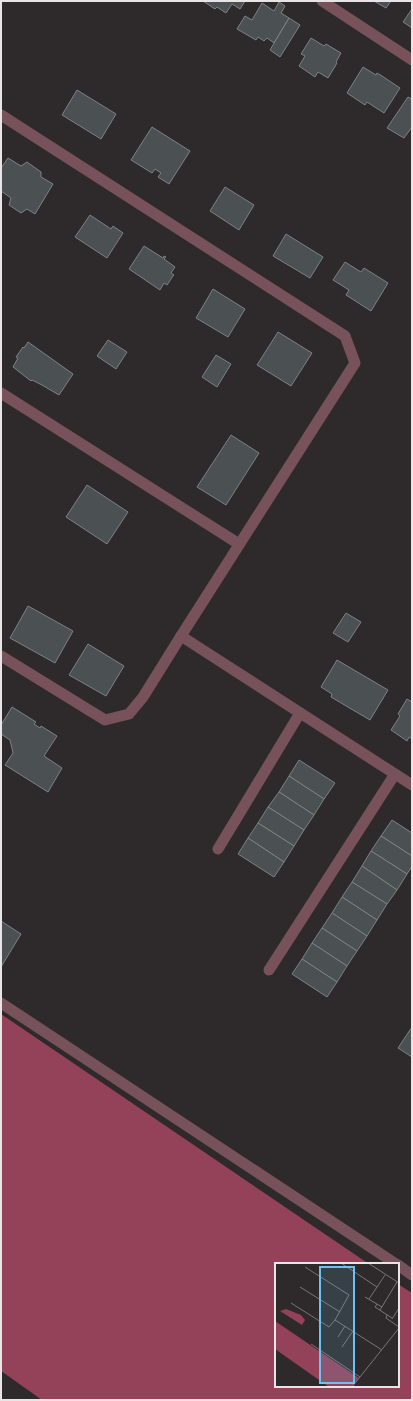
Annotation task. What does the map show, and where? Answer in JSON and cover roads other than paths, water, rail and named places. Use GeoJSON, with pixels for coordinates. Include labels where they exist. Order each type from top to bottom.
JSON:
{"type":"FeatureCollection","features":[{"type":"Feature","properties":{"kind":"street"},"geometry":{"type":"LineString","coordinates":[[322,1],[412,60]]}},
{"type":"Feature","properties":{"kind":"street"},"geometry":{"type":"LineString","coordinates":[[1,115],[345,336],[355,363],[143,697],[129,714],[106,720],[1,656]]}},
{"type":"Feature","properties":{"kind":"street"},"geometry":{"type":"LineString","coordinates":[[1,393],[239,544]]}},
{"type":"Feature","properties":{"kind":"street"},"geometry":{"type":"LineString","coordinates":[[181,636],[412,785]]}},
{"type":"Feature","properties":{"kind":"street"},"geometry":{"type":"LineString","coordinates":[[218,849],[300,713]]}},
{"type":"Feature","properties":{"kind":"street"},"geometry":{"type":"LineString","coordinates":[[269,970],[395,774]]}},
{"type":"Feature","properties":{"kind":"street"},"geometry":{"type":"LineString","coordinates":[[1,1003],[394,1263]]}},
{"type":"Feature","properties":{"kind":"street"},"geometry":{"type":"LineString","coordinates":[[399,1266],[412,1274]]}}]}
